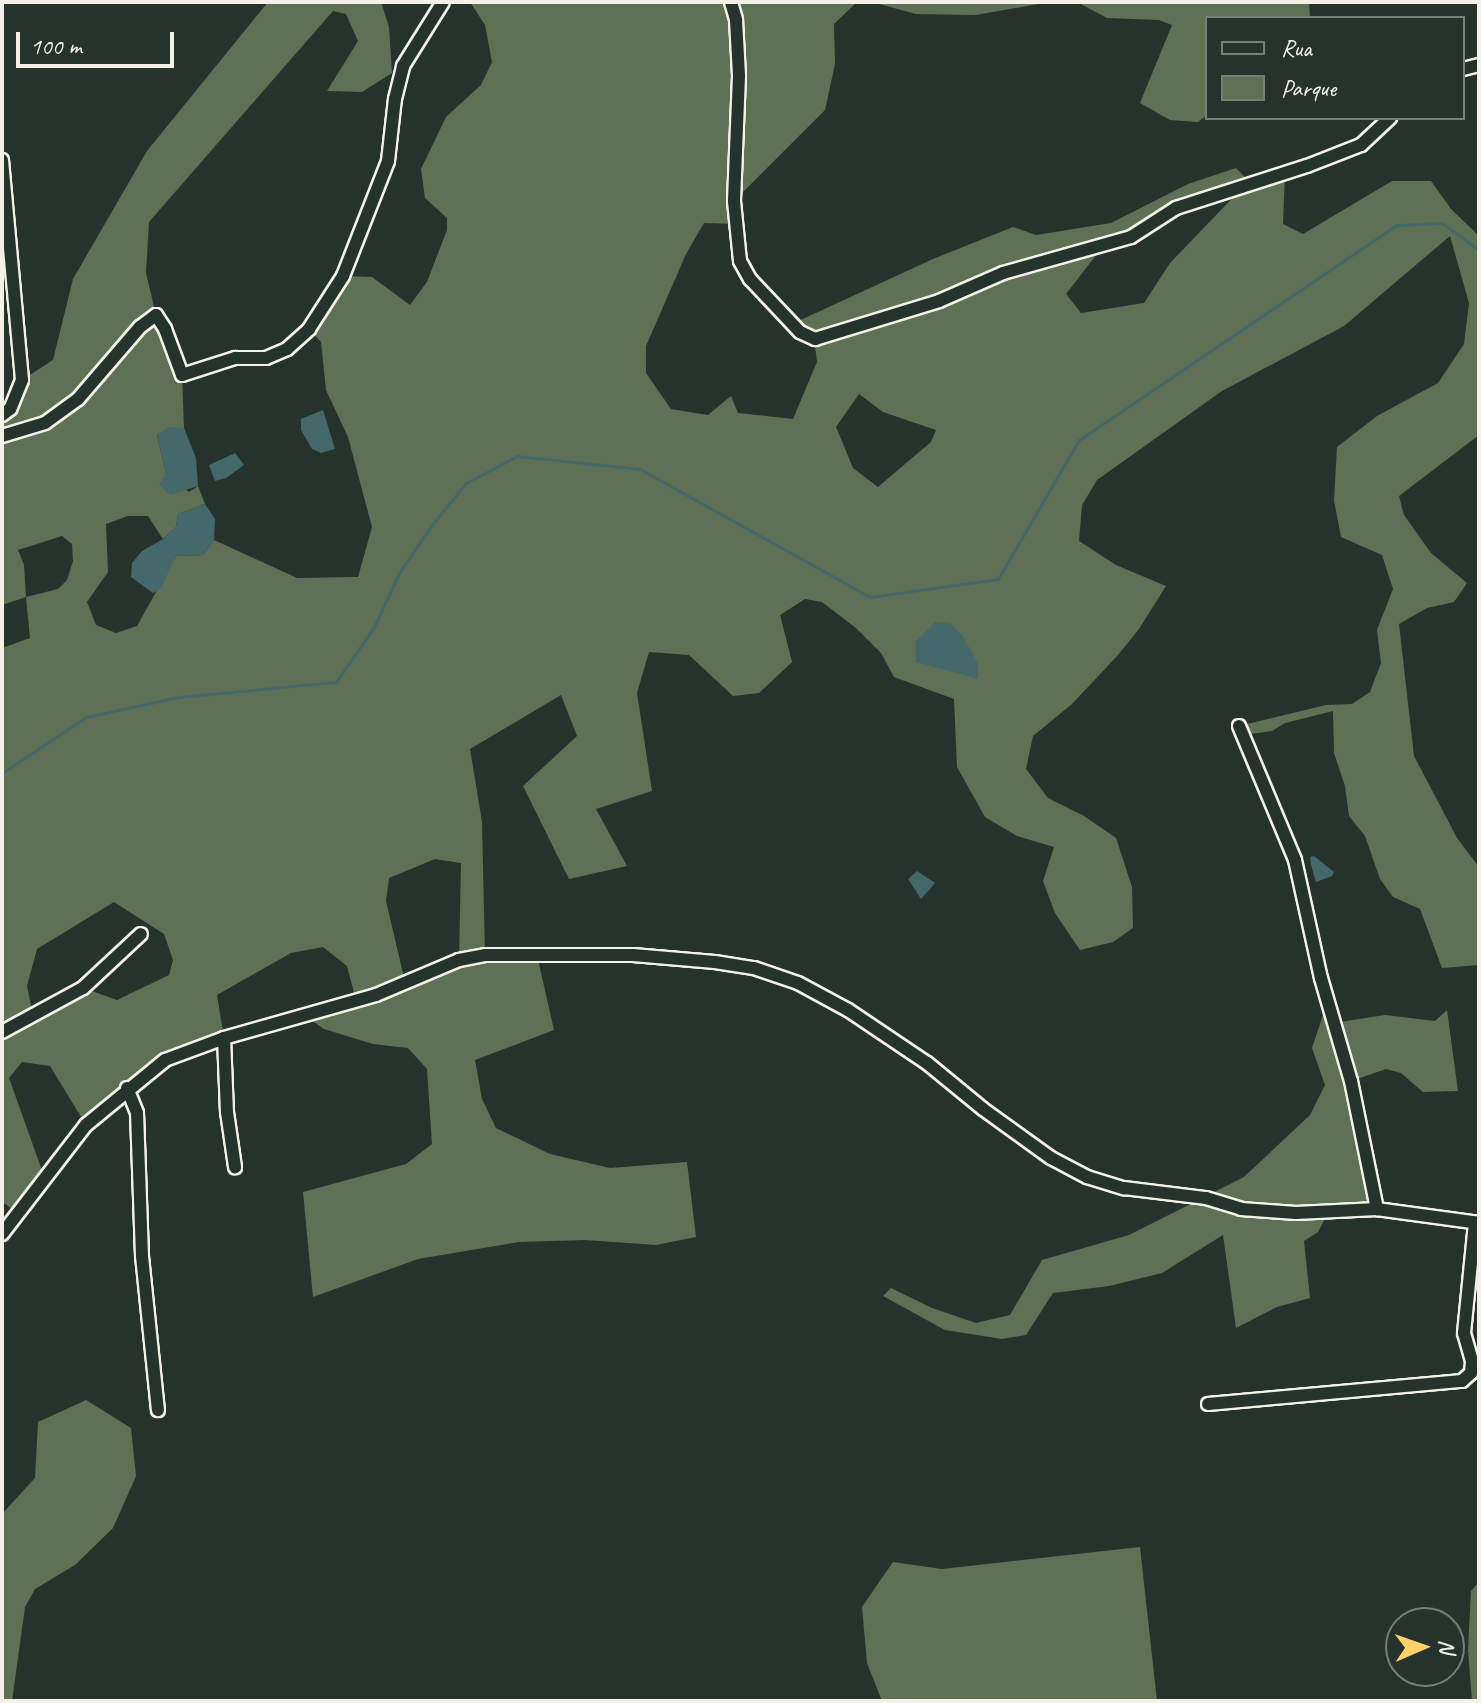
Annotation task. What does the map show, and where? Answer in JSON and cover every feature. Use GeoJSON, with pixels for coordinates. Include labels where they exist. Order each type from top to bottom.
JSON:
{"type":"FeatureCollection","features":[{"type":"Feature","properties":{"kind":"street"},"geometry":{"type":"LineString","coordinates":[[2,436],[45,423],[78,399],[140,327],[156,315],[182,375],[235,358],[266,358],[287,349],[309,329],[343,276],[388,161],[395,99],[403,66],[443,2]]}},
{"type":"Feature","properties":{"kind":"street"},"geometry":{"type":"LineString","coordinates":[[731,2],[736,20],[739,76],[734,201],[740,261],[750,279],[800,332],[815,339],[939,301],[1003,273],[1131,237],[1176,208],[1249,181],[1307,166],[1361,145],[1388,120]]}},
{"type":"Feature","properties":{"kind":"street"},"geometry":{"type":"LineString","coordinates":[[2,160],[22,380],[10,409],[2,415]]}},
{"type":"Feature","properties":{"kind":"street"},"geometry":{"type":"LineString","coordinates":[[1239,726],[1295,860],[1321,978],[1351,1081],[1377,1209]]}},
{"type":"Feature","properties":{"kind":"street"},"geometry":{"type":"LineString","coordinates":[[2,1032],[83,988],[141,934]]}},
{"type":"Feature","properties":{"kind":"street"},"geometry":{"type":"LineString","coordinates":[[2,1234],[86,1125],[127,1088],[165,1060],[224,1038],[376,995],[459,960],[485,955],[633,955],[715,962],[754,968],[798,983],[848,1010],[927,1063],[983,1109],[1051,1158],[1087,1177],[1124,1188],[1206,1198],[1241,1209],[1296,1213],[1377,1209],[1477,1223],[1464,1333],[1472,1361],[1471,1373],[1462,1381],[1208,1404]]}},
{"type":"Feature","properties":{"kind":"street"},"geometry":{"type":"LineString","coordinates":[[224,1038],[227,1112],[235,1167]]}},
{"type":"Feature","properties":{"kind":"street"},"geometry":{"type":"LineString","coordinates":[[127,1088],[137,1113],[142,1256],[158,1410]]}},
{"type":"Feature","properties":{"kind":"green space"},"geometry":{"type":"Polygon","coordinates":[[[268,2],[381,2],[389,27],[392,73],[362,92],[327,91],[358,41],[346,14],[333,11],[149,222],[146,273],[156,315],[182,375],[184,428],[168,428],[157,435],[166,474],[189,492],[198,486],[205,504],[178,514],[176,527],[163,539],[148,516],[128,516],[106,524],[108,572],[87,602],[96,625],[116,633],[137,626],[176,556],[203,555],[214,540],[297,578],[358,577],[372,527],[348,437],[326,390],[321,342],[309,329],[343,276],[372,277],[410,305],[427,282],[447,230],[447,218],[425,198],[421,169],[446,117],[481,85],[492,62],[485,25],[470,2],[857,2],[834,24],[835,64],[825,110],[734,201],[735,224],[704,223],[686,254],[646,346],[646,373],[671,409],[708,415],[731,396],[738,413],[793,419],[817,362],[814,339],[792,324],[933,259],[1013,227],[1036,235],[1111,223],[1188,184],[1236,168],[1249,181],[1285,172],[1283,224],[1303,234],[1392,181],[1431,181],[1451,209],[1479,236],[1479,435],[1399,496],[1404,515],[1431,553],[1467,583],[1454,602],[1427,608],[1399,624],[1414,756],[1457,838],[1479,867],[1479,965],[1442,968],[1420,909],[1393,897],[1380,879],[1365,836],[1349,816],[1345,786],[1334,753],[1333,711],[1285,723],[1272,731],[1243,735],[1239,726],[1326,705],[1352,704],[1370,692],[1381,663],[1377,630],[1393,589],[1382,555],[1341,537],[1334,500],[1337,447],[1377,416],[1438,383],[1464,344],[1469,303],[1450,236],[1344,326],[1222,391],[1097,480],[1082,505],[1079,541],[1116,565],[1166,586],[1118,655],[1072,704],[1033,736],[1026,769],[1048,798],[1084,816],[1116,838],[1132,887],[1133,928],[1113,942],[1080,950],[1055,913],[1043,881],[1054,847],[1017,836],[985,817],[957,767],[954,699],[894,677],[881,653],[856,628],[822,602],[805,599],[780,615],[792,662],[759,693],[733,696],[689,655],[649,652],[637,693],[652,791],[596,809],[627,866],[569,879],[523,786],[577,736],[561,695],[470,749],[482,822],[485,955],[537,955],[554,1030],[475,1060],[482,1099],[496,1128],[550,1154],[610,1168],[687,1162],[696,1237],[656,1245],[585,1240],[519,1242],[418,1259],[313,1297],[303,1192],[406,1164],[432,1144],[427,1069],[408,1048],[373,1044],[324,1029],[304,1015],[356,1000],[347,966],[323,947],[291,953],[217,995],[224,1038],[165,1060],[86,1125],[50,1066],[22,1062],[9,1078],[44,1176],[19,1213],[2,1202],[2,648],[30,638],[26,597],[2,605],[2,415],[22,380],[53,360],[73,279],[147,151],[268,2]],[[1247,183],[1104,245],[1066,294],[1081,313],[1144,303],[1170,263],[1247,183]],[[859,394],[836,427],[853,468],[878,487],[931,442],[936,430],[883,412],[859,394]],[[62,536],[18,550],[24,565],[26,597],[58,589],[67,580],[73,561],[72,544],[62,536]],[[435,859],[389,878],[386,901],[405,982],[459,960],[461,863],[435,859]],[[114,902],[37,949],[27,986],[33,1015],[83,988],[117,1000],[169,975],[173,960],[164,934],[114,902]]]}},
{"type":"Feature","properties":{"kind":"green space"},"geometry":{"type":"Polygon","coordinates":[[[872,2],[1050,2],[976,15],[916,14],[872,2]]]}},
{"type":"Feature","properties":{"kind":"green space"},"geometry":{"type":"Polygon","coordinates":[[[1077,2],[1309,2],[1310,16],[1205,16],[1205,117],[1198,122],[1170,120],[1140,103],[1172,25],[1159,20],[1107,18],[1077,2]]]}},
{"type":"Feature","properties":{"kind":"green space"},"geometry":{"type":"Polygon","coordinates":[[[1328,1000],[1334,1023],[1385,1015],[1435,1021],[1447,1010],[1458,1091],[1423,1092],[1401,1073],[1386,1069],[1351,1081],[1377,1209],[1329,1211],[1318,1232],[1304,1241],[1310,1298],[1277,1307],[1236,1328],[1223,1235],[1162,1273],[1109,1286],[1053,1293],[1026,1335],[1002,1339],[945,1330],[883,1296],[891,1288],[932,1308],[976,1323],[1010,1315],[1042,1260],[1129,1235],[1244,1177],[1310,1115],[1325,1085],[1312,1048],[1328,1000]]]}},
{"type":"Feature","properties":{"kind":"green space"},"geometry":{"type":"Polygon","coordinates":[[[86,1400],[131,1428],[136,1476],[113,1528],[75,1565],[35,1589],[25,1607],[12,1701],[2,1701],[2,1514],[35,1478],[38,1422],[86,1400]]]}},
{"type":"Feature","properties":{"kind":"green space"},"geometry":{"type":"Polygon","coordinates":[[[1140,1547],[1157,1701],[882,1701],[867,1663],[862,1607],[893,1562],[942,1569],[1140,1547]]]}},
{"type":"Feature","properties":{"kind":"green space"},"geometry":{"type":"Polygon","coordinates":[[[1479,1582],[1479,1701],[1472,1701],[1468,1650],[1471,1591],[1479,1582]]]}},
{"type":"Feature","properties":{"kind":"water"},"geometry":{"type":"Polygon","coordinates":[[[323,410],[335,449],[321,453],[312,449],[301,430],[301,419],[323,410]]]}},
{"type":"Feature","properties":{"kind":"water"},"geometry":{"type":"Polygon","coordinates":[[[168,427],[184,428],[196,458],[198,486],[170,495],[159,484],[166,474],[157,435],[168,427]]]}},
{"type":"Feature","properties":{"kind":"water"},"geometry":{"type":"Polygon","coordinates":[[[235,453],[244,465],[226,478],[215,481],[209,465],[235,453]]]}},
{"type":"Feature","properties":{"kind":"water"},"geometry":{"type":"Polygon","coordinates":[[[205,504],[215,519],[214,540],[203,555],[176,556],[161,588],[153,593],[131,577],[132,563],[142,551],[176,527],[178,514],[205,504]]]}},
{"type":"Feature","properties":{"kind":"water"},"geometry":{"type":"Polygon","coordinates":[[[935,622],[950,623],[962,635],[978,663],[978,679],[916,662],[915,642],[935,622]]]}},
{"type":"Feature","properties":{"kind":"water"},"geometry":{"type":"Polygon","coordinates":[[[1314,856],[1334,872],[1332,876],[1316,882],[1310,857],[1314,856]]]}},
{"type":"Feature","properties":{"kind":"water"},"geometry":{"type":"Polygon","coordinates":[[[917,871],[935,883],[921,899],[908,879],[917,871]]]}},
{"type":"Feature","properties":{"kind":"waterway"},"geometry":{"type":"LineString","coordinates":[[2,773],[86,717],[179,697],[336,682],[374,627],[399,573],[431,526],[466,483],[517,456],[640,469],[870,597],[998,579],[1079,440],[1397,225],[1442,223],[1479,250]]}}]}
